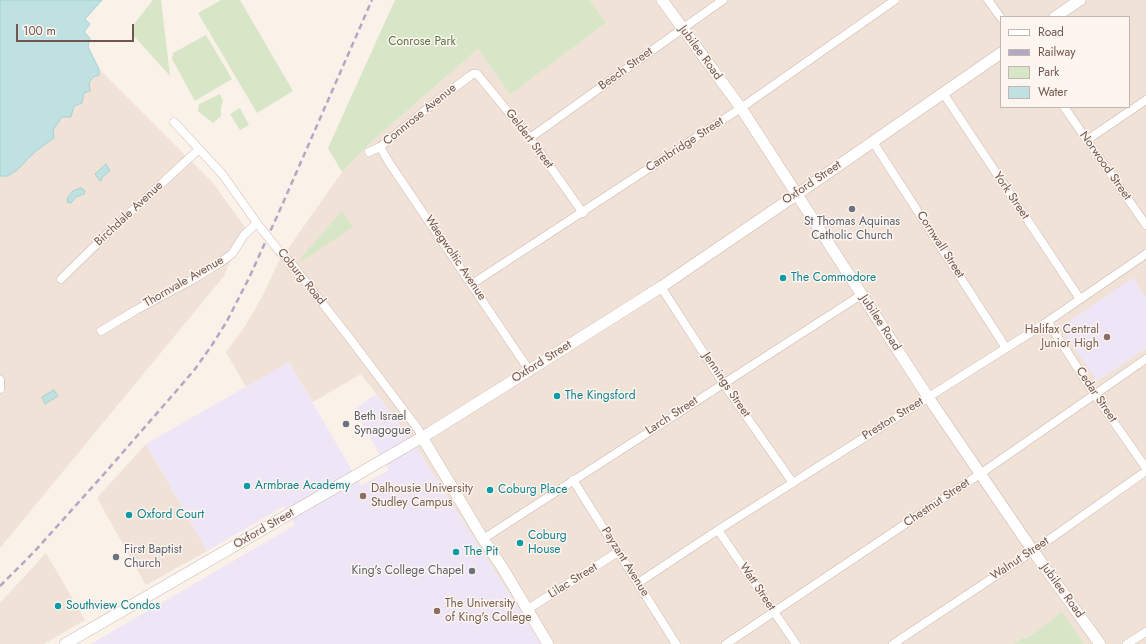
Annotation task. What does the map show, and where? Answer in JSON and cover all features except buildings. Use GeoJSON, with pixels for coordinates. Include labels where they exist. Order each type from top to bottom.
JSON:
{"type":"FeatureCollection","features":[{"type":"Feature","properties":{"kind":"main road","name":"Jubilee Road"},"geometry":{"type":"LineString","coordinates":[[662,0],[740,108],[928,397],[1033,551],[1100,644]]}},
{"type":"Feature","properties":{"kind":"main road"},"geometry":{"type":"LineString","coordinates":[[1056,16],[1080,0]]}},
{"type":"Feature","properties":{"kind":"main road","name":"Oxford Street"},"geometry":{"type":"LineString","coordinates":[[65,644],[422,437],[530,370],[661,287],[1000,54]]}},
{"type":"Feature","properties":{"kind":"main road"},"geometry":{"type":"LineString","coordinates":[[422,437],[548,644]]}},
{"type":"Feature","properties":{"kind":"street","name":"Beech Street"},"geometry":{"type":"LineString","coordinates":[[530,138],[723,0]]}},
{"type":"Feature","properties":{"kind":"street","name":"Cambridge Street"},"geometry":{"type":"LineString","coordinates":[[472,284],[583,213],[740,108],[895,0]]}},
{"type":"Feature","properties":{"kind":"street"},"geometry":{"type":"LineString","coordinates":[[988,0],[1000,17]]}},
{"type":"Feature","properties":{"kind":"street","name":"Geldert Street"},"geometry":{"type":"LineString","coordinates":[[470,76],[477,74],[480,76],[530,138],[583,213]]}},
{"type":"Feature","properties":{"kind":"street","name":"Connrose Avenue"},"geometry":{"type":"LineString","coordinates":[[369,152],[380,147],[470,76]]}},
{"type":"Feature","properties":{"kind":"street","name":"York Street"},"geometry":{"type":"LineString","coordinates":[[943,93],[1080,299]]}},
{"type":"Feature","properties":{"kind":"street"},"geometry":{"type":"LineString","coordinates":[[1087,140],[1146,100]]}},
{"type":"Feature","properties":{"kind":"street","name":"Norwood Street"},"geometry":{"type":"LineString","coordinates":[[1065,108],[1146,225]]}},
{"type":"Feature","properties":{"kind":"street","name":"Coburg Road"},"geometry":{"type":"LineString","coordinates":[[174,122],[223,175],[258,224],[280,252],[291,263],[352,342],[418,429],[422,437]]}},
{"type":"Feature","properties":{"kind":"street","name":"Cornwall Street"},"geometry":{"type":"LineString","coordinates":[[873,142],[1006,348]]}},
{"type":"Feature","properties":{"kind":"street","name":"Waegwoltic Avenue"},"geometry":{"type":"LineString","coordinates":[[380,147],[530,370]]}},
{"type":"Feature","properties":{"kind":"street","name":"Birchdale Avenue"},"geometry":{"type":"LineString","coordinates":[[61,279],[108,232],[199,149]]}},
{"type":"Feature","properties":{"kind":"street","name":"Thornvale Avenue"},"geometry":{"type":"LineString","coordinates":[[101,331],[218,264],[232,254],[244,235],[258,224]]}},
{"type":"Feature","properties":{"kind":"street","name":"Preston Street"},"geometry":{"type":"LineString","coordinates":[[638,583],[718,530],[1048,322],[1146,254]]}},
{"type":"Feature","properties":{"kind":"street","name":"Jennings Street"},"geometry":{"type":"LineString","coordinates":[[661,287],[724,383],[793,483]]}},
{"type":"Feature","properties":{"kind":"street","name":"Larch Street"},"geometry":{"type":"LineString","coordinates":[[483,539],[861,295]]}},
{"type":"Feature","properties":{"kind":"street","name":"Cedar Street"},"geometry":{"type":"LineString","coordinates":[[1048,322],[1095,395],[1146,469]]}},
{"type":"Feature","properties":{"kind":"street","name":"Chestnut Street"},"geometry":{"type":"LineString","coordinates":[[726,644],[980,474],[1146,359]]}},
{"type":"Feature","properties":{"kind":"street"},"geometry":{"type":"LineString","coordinates":[[0,380],[0,389]]}},
{"type":"Feature","properties":{"kind":"street","name":"Walnut Street"},"geometry":{"type":"LineString","coordinates":[[893,644],[1033,551],[1146,469]]}},
{"type":"Feature","properties":{"kind":"street","name":"Payzant Avenue"},"geometry":{"type":"LineString","coordinates":[[573,480],[676,644]]}},
{"type":"Feature","properties":{"kind":"street","name":"Watt Street"},"geometry":{"type":"LineString","coordinates":[[718,530],[796,644]]}},
{"type":"Feature","properties":{"kind":"street","name":"Lilac Street"},"geometry":{"type":"LineString","coordinates":[[528,609],[618,552]]}},
{"type":"Feature","properties":{"kind":"street"},"geometry":{"type":"LineString","coordinates":[[1127,644],[1146,632]]}},
{"type":"Feature","properties":{"kind":"shaded area"},"geometry":{"type":"Polygon","coordinates":[[[590,0],[1146,0],[1146,298],[1133,278],[1097,381],[1146,348],[1146,644],[1084,644],[1062,613],[1026,639],[1024,637],[1014,644],[541,644],[411,439],[361,374],[313,402],[289,362],[246,387],[226,352],[244,328],[262,297],[278,263],[342,172],[371,142],[478,49],[510,93],[606,23],[590,0]]]}},
{"type":"Feature","properties":{"kind":"shaded area"},"geometry":{"type":"Polygon","coordinates":[[[99,69],[213,183],[245,227],[224,276],[0,548],[0,176],[8,176],[28,160],[36,151],[54,138],[53,130],[62,117],[71,117],[74,106],[84,93],[88,83],[93,77],[99,75],[99,69]]]}},
{"type":"Feature","properties":{"kind":"shaded area","name":"Halifax Central Junior High"},"geometry":{"type":"Polygon","coordinates":[[[1133,278],[1146,298],[1146,348],[1097,381],[1060,327],[1133,278]]]}},
{"type":"Feature","properties":{"kind":"shaded area","name":"Dalhousie University Studley Campus"},"geometry":{"type":"Polygon","coordinates":[[[289,362],[361,486],[389,470],[354,410],[376,394],[411,439],[541,644],[91,644],[295,525],[284,506],[207,551],[146,444],[289,362]]]}},
{"type":"Feature","properties":{"kind":"shaded area"},"geometry":{"type":"Polygon","coordinates":[[[146,444],[207,551],[146,585],[97,498],[146,444]]]}},
{"type":"Feature","properties":{"kind":"shaded area"},"geometry":{"type":"Polygon","coordinates":[[[46,553],[85,620],[44,644],[0,644],[0,603],[46,553]]]}},
{"type":"Feature","properties":{"kind":"green space"},"geometry":{"type":"Polygon","coordinates":[[[153,0],[161,0],[170,76],[133,35],[134,24],[153,0]]]}},
{"type":"Feature","properties":{"kind":"green space"},"geometry":{"type":"Polygon","coordinates":[[[221,0],[240,0],[293,91],[257,113],[198,13],[221,0]]]}},
{"type":"Feature","properties":{"kind":"green space","name":"Conrose Park"},"geometry":{"type":"Polygon","coordinates":[[[395,0],[590,0],[606,23],[510,94],[478,49],[371,142],[342,172],[328,148],[395,0]]]}},
{"type":"Feature","properties":{"kind":"green space"},"geometry":{"type":"Polygon","coordinates":[[[206,35],[232,79],[195,101],[172,59],[173,53],[206,35]]]}},
{"type":"Feature","properties":{"kind":"green space"},"geometry":{"type":"Polygon","coordinates":[[[220,94],[223,101],[221,116],[213,123],[198,111],[199,104],[220,94]]]}},
{"type":"Feature","properties":{"kind":"green space"},"geometry":{"type":"Polygon","coordinates":[[[240,108],[249,125],[240,130],[230,114],[240,108]]]}},
{"type":"Feature","properties":{"kind":"green space"},"geometry":{"type":"Polygon","coordinates":[[[342,211],[353,227],[302,261],[300,259],[342,211]]]}},
{"type":"Feature","properties":{"kind":"green space"},"geometry":{"type":"Polygon","coordinates":[[[1062,612],[1084,644],[1014,644],[1024,637],[1026,639],[1062,612]]]}},
{"type":"Feature","properties":{"kind":"water"},"geometry":{"type":"Polygon","coordinates":[[[0,0],[102,0],[85,19],[90,24],[84,32],[90,38],[88,47],[99,69],[99,75],[93,77],[89,83],[90,91],[84,93],[82,103],[74,106],[71,117],[62,117],[53,130],[54,138],[36,151],[17,170],[8,176],[0,176],[0,0]]]}},
{"type":"Feature","properties":{"kind":"water"},"geometry":{"type":"Polygon","coordinates":[[[106,164],[110,171],[101,178],[102,180],[100,181],[95,174],[106,164]]]}},
{"type":"Feature","properties":{"kind":"water"},"geometry":{"type":"Polygon","coordinates":[[[81,188],[85,191],[84,194],[76,197],[71,203],[67,202],[68,197],[73,191],[81,188]]]}},
{"type":"Feature","properties":{"kind":"water"},"geometry":{"type":"Polygon","coordinates":[[[54,390],[58,396],[45,404],[42,397],[54,390]]]}},
{"type":"Feature","properties":{"kind":"railway"},"geometry":{"type":"LineString","coordinates":[[0,586],[34,552],[104,474],[195,369],[212,345],[227,321],[249,278],[372,0]]}},
{"type":"Feature","properties":{"kind":"place","name":"St Thomas Aquinas Catholic Church"},"geometry":{"type":"Point","coordinates":[852,209]}},
{"type":"Feature","properties":{"kind":"place","name":"The Commodore"},"geometry":{"type":"Point","coordinates":[783,278]}},
{"type":"Feature","properties":{"kind":"place","name":"Halifax Central Junior High"},"geometry":{"type":"Point","coordinates":[1107,337]}},
{"type":"Feature","properties":{"kind":"place","name":"The Kingsford"},"geometry":{"type":"Point","coordinates":[557,396]}},
{"type":"Feature","properties":{"kind":"place","name":"Beth Israel Synagogue"},"geometry":{"type":"Point","coordinates":[346,424]}},
{"type":"Feature","properties":{"kind":"place","name":"Armbrae Academy"},"geometry":{"type":"Point","coordinates":[247,486]}},
{"type":"Feature","properties":{"kind":"place","name":"Coburg Place"},"geometry":{"type":"Point","coordinates":[490,490]}},
{"type":"Feature","properties":{"kind":"place","name":"Dalhousie University Studley Campus"},"geometry":{"type":"Point","coordinates":[363,496]}},
{"type":"Feature","properties":{"kind":"place","name":"Oxford Court"},"geometry":{"type":"Point","coordinates":[129,515]}},
{"type":"Feature","properties":{"kind":"place","name":"Coburg House"},"geometry":{"type":"Point","coordinates":[520,543]}},
{"type":"Feature","properties":{"kind":"place","name":"The Pit"},"geometry":{"type":"Point","coordinates":[456,552]}},
{"type":"Feature","properties":{"kind":"place","name":"First Baptist Church"},"geometry":{"type":"Point","coordinates":[116,557]}},
{"type":"Feature","properties":{"kind":"place","name":"King's College Chapel"},"geometry":{"type":"Point","coordinates":[472,571]}},
{"type":"Feature","properties":{"kind":"place","name":"Southview Condos"},"geometry":{"type":"Point","coordinates":[58,606]}},
{"type":"Feature","properties":{"kind":"place","name":"The University of King's College"},"geometry":{"type":"Point","coordinates":[437,611]}}]}
